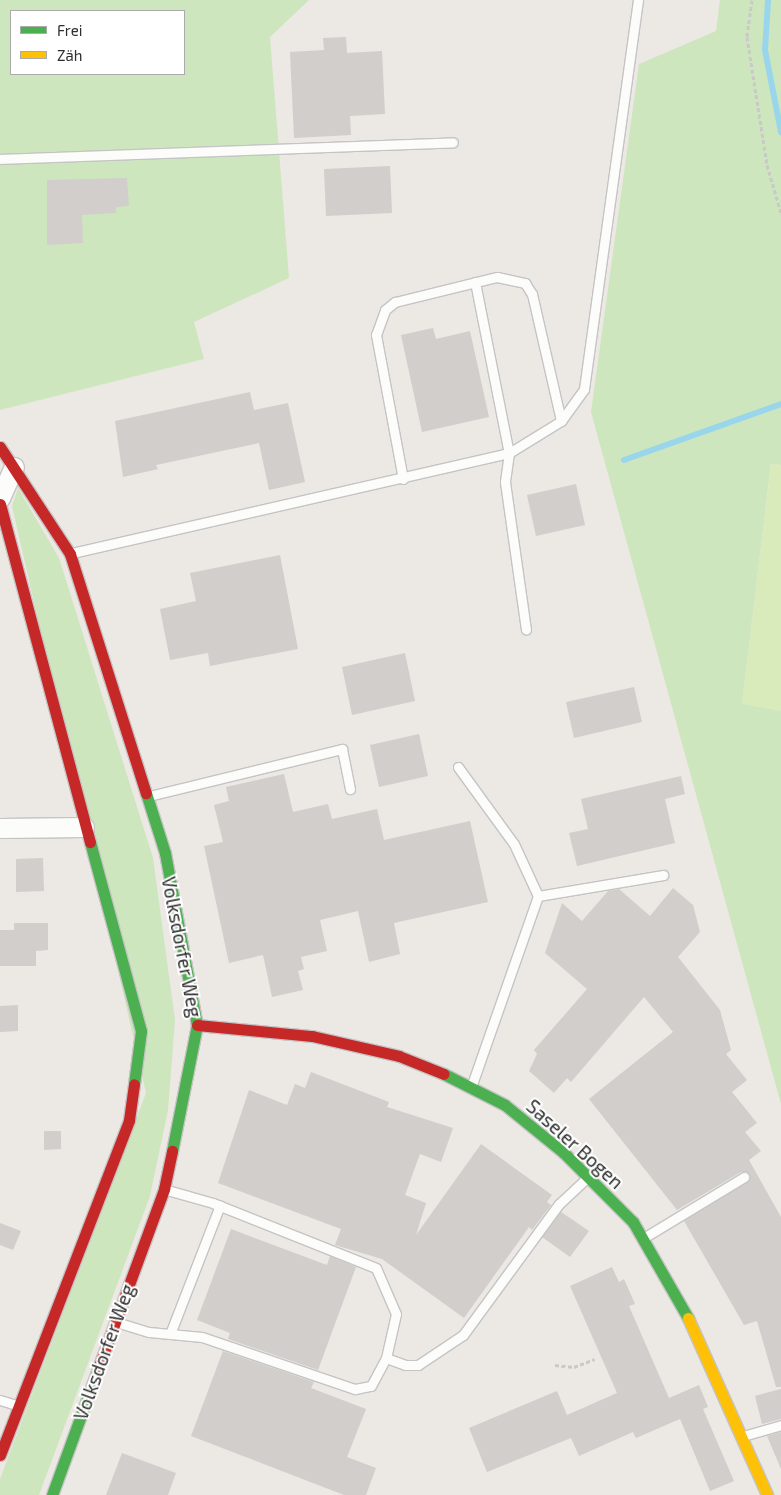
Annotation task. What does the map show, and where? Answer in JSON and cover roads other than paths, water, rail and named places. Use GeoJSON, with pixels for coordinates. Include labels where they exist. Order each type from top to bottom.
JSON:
{"type":"FeatureCollection","features":[{"type":"Feature","properties":{"kind":"street","name":"Volksdorfer Weg"},"geometry":{"type":"LineString","coordinates":[[0,447],[70,554],[164,854],[197,1025],[164,1190],[52,1495]]}},
{"type":"Feature","properties":{"kind":"street"},"geometry":{"type":"LineString","coordinates":[[0,498],[14,467]]}},
{"type":"Feature","properties":{"kind":"street"},"geometry":{"type":"LineString","coordinates":[[0,504],[84,828],[141,1031],[129,1120],[0,1455]]}},
{"type":"Feature","properties":{"kind":"street"},"geometry":{"type":"LineString","coordinates":[[0,828],[84,828]]}},
{"type":"Feature","properties":{"kind":"street","name":"Saseler Bogen"},"geometry":{"type":"LineString","coordinates":[[197,1025],[312,1036],[399,1056],[471,1087],[505,1105],[590,1176],[643,1238],[681,1301],[767,1495]]}},
{"type":"Feature","properties":{"kind":"lane"},"geometry":{"type":"LineString","coordinates":[[70,554],[510,453],[561,421],[584,390],[638,0]]}},
{"type":"Feature","properties":{"kind":"lane"},"geometry":{"type":"LineString","coordinates":[[0,159],[453,142]]}},
{"type":"Feature","properties":{"kind":"lane"},"geometry":{"type":"LineString","coordinates":[[403,478],[377,349],[378,324],[395,302],[507,276],[525,283],[532,294],[561,421]]}},
{"type":"Feature","properties":{"kind":"lane"},"geometry":{"type":"LineString","coordinates":[[475,282],[510,453],[505,482],[526,630]]}},
{"type":"Feature","properties":{"kind":"lane"},"geometry":{"type":"LineString","coordinates":[[147,797],[296,756],[342,749],[350,789]]}},
{"type":"Feature","properties":{"kind":"lane"},"geometry":{"type":"LineString","coordinates":[[458,767],[514,844],[538,896],[471,1087]]}},
{"type":"Feature","properties":{"kind":"lane"},"geometry":{"type":"LineString","coordinates":[[538,896],[663,875]]}},
{"type":"Feature","properties":{"kind":"lane"},"geometry":{"type":"LineString","coordinates":[[386,1358],[404,1365],[418,1364],[463,1335],[559,1204],[590,1176]]}},
{"type":"Feature","properties":{"kind":"lane"},"geometry":{"type":"LineString","coordinates":[[643,1238],[744,1177]]}},
{"type":"Feature","properties":{"kind":"lane"},"geometry":{"type":"LineString","coordinates":[[115,1322],[170,1334],[202,1338],[355,1389],[371,1386],[386,1358],[396,1314],[376,1268],[220,1205],[164,1190]]}},
{"type":"Feature","properties":{"kind":"lane"},"geometry":{"type":"LineString","coordinates":[[170,1334],[220,1205]]}},
{"type":"Feature","properties":{"kind":"lane"},"geometry":{"type":"LineString","coordinates":[[0,1400],[19,1406]]}},
{"type":"Feature","properties":{"kind":"lane"},"geometry":{"type":"LineString","coordinates":[[742,1436],[781,1425]]}},
{"type":"Feature","properties":{"kind":"waterway"},"geometry":{"type":"LineString","coordinates":[[768,0],[765,50],[781,132]]}},
{"type":"Feature","properties":{"kind":"waterway"},"geometry":{"type":"LineString","coordinates":[[624,460],[781,404]]}}]}
